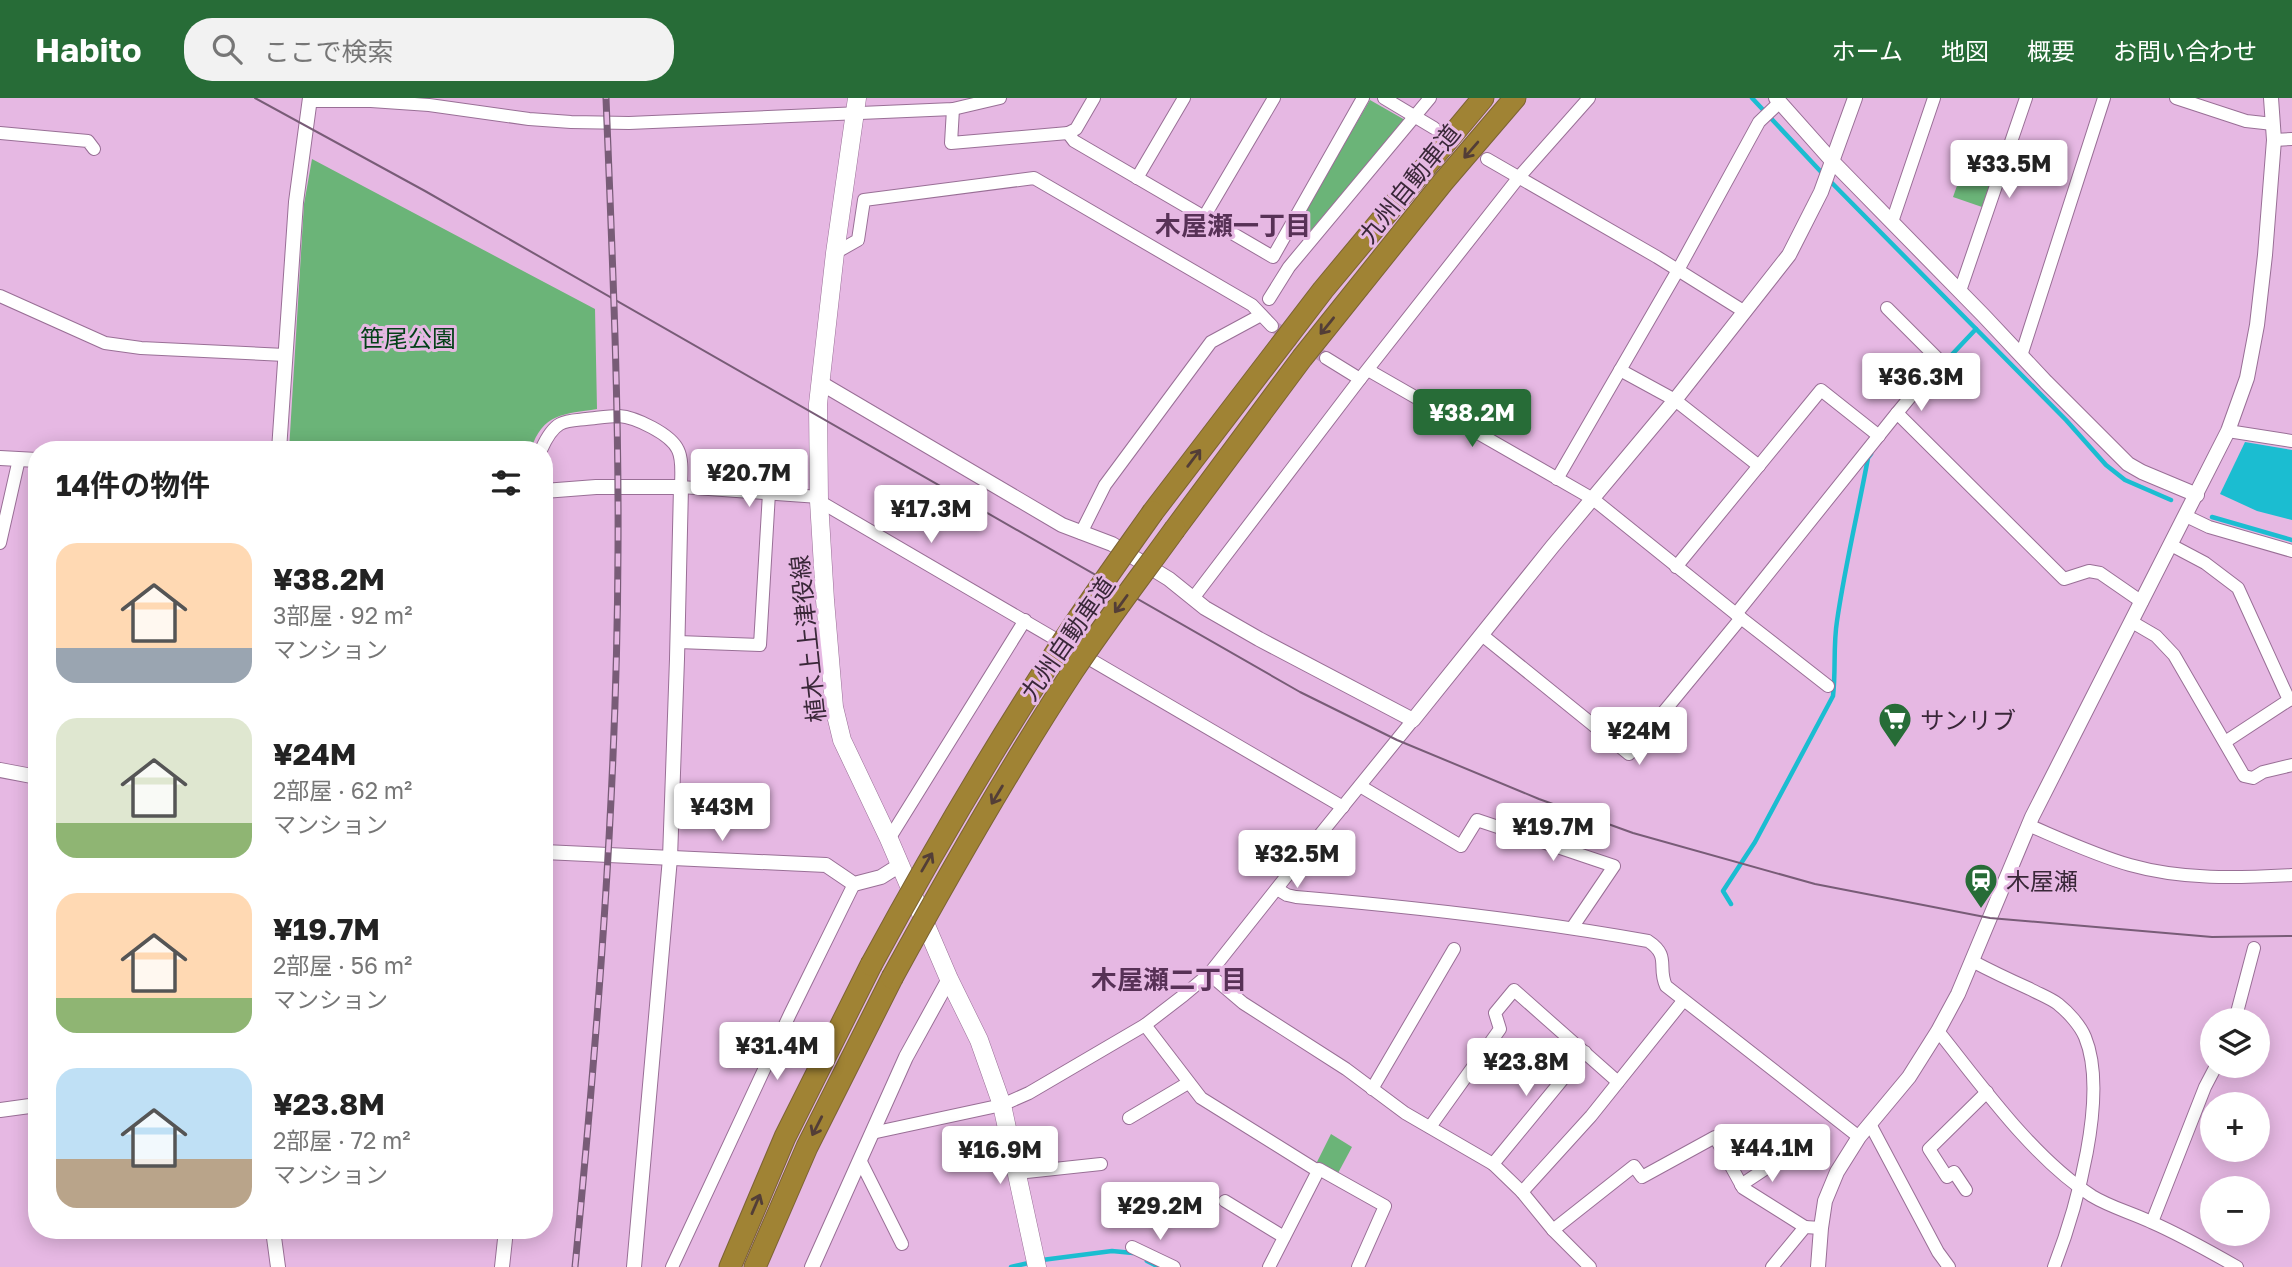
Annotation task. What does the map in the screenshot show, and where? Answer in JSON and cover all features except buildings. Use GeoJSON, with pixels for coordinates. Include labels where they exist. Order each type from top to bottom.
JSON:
{"type":"FeatureCollection","features":[{"type":"Feature","properties":{"kind":"highway","name":"九州自動車道"},"geometry":{"type":"LineString","coordinates":[[730,1267],[785,1137],[871,965],[927,862],[1054,655],[1153,512],[1323,290],[1483,98]]}},
{"type":"Feature","properties":{"kind":"highway","name":"九州自動車道"},"geometry":{"type":"LineString","coordinates":[[755,1267],[807,1147],[892,978],[950,872],[1074,669],[1302,358],[1443,182],[1515,98]]}},
{"type":"Feature","properties":{"kind":"main road","name":"植木上上津役線"},"geometry":{"type":"LineString","coordinates":[[856,105],[819,382],[819,499],[834,707],[842,740],[979,1040],[1002,1105],[1036,1264]]}},
{"type":"Feature","properties":{"kind":"street"},"geometry":{"type":"LineString","coordinates":[[280,441],[296,202],[310,100],[429,105],[529,119],[629,123],[856,105],[953,108],[1000,98]]}},
{"type":"Feature","properties":{"kind":"street"},"geometry":{"type":"LineString","coordinates":[[953,108],[951,143],[1068,133],[1076,129],[1094,98]]}},
{"type":"Feature","properties":{"kind":"street"},"geometry":{"type":"LineString","coordinates":[[1137,178],[1184,98]]}},
{"type":"Feature","properties":{"kind":"street"},"geometry":{"type":"LineString","coordinates":[[1204,217],[1274,98]]}},
{"type":"Feature","properties":{"kind":"street"},"geometry":{"type":"LineString","coordinates":[[1273,257],[1363,98]]}},
{"type":"Feature","properties":{"kind":"street"},"geometry":{"type":"LineString","coordinates":[[1384,98],[1434,128]]}},
{"type":"Feature","properties":{"kind":"street"},"geometry":{"type":"LineString","coordinates":[[1269,299],[1289,267],[1430,98]]}},
{"type":"Feature","properties":{"kind":"street"},"geometry":{"type":"LineString","coordinates":[[1194,597],[1519,177],[1589,98]]}},
{"type":"Feature","properties":{"kind":"street"},"geometry":{"type":"LineString","coordinates":[[872,1133],[1002,1105],[1029,1093],[1145,1025],[1209,974],[1675,400],[1789,255],[1821,192],[1855,98]]}},
{"type":"Feature","properties":{"kind":"street"},"geometry":{"type":"LineString","coordinates":[[1892,222],[1934,98]]}},
{"type":"Feature","properties":{"kind":"street"},"geometry":{"type":"LineString","coordinates":[[1960,291],[2026,98]]}},
{"type":"Feature","properties":{"kind":"street"},"geometry":{"type":"LineString","coordinates":[[2021,356],[2104,98]]}},
{"type":"Feature","properties":{"kind":"street"},"geometry":{"type":"LineString","coordinates":[[2176,98],[2246,121],[2273,124]]}},
{"type":"Feature","properties":{"kind":"street"},"geometry":{"type":"LineString","coordinates":[[1818,1267],[1825,1201],[1837,1172],[1859,1137],[1909,1077],[1938,1031],[1972,961],[2028,825],[2067,744],[2143,602],[2228,431],[2247,378],[2257,325],[2274,140],[2270,98]]}},
{"type":"Feature","properties":{"kind":"street"},"geometry":{"type":"LineString","coordinates":[[1557,479],[1678,270],[1760,120],[1776,103],[1831,166],[1892,222],[2128,464],[2197,495]]}},
{"type":"Feature","properties":{"kind":"street"},"geometry":{"type":"LineString","coordinates":[[0,133],[88,141],[94,149]]}},
{"type":"Feature","properties":{"kind":"street"},"geometry":{"type":"LineString","coordinates":[[1068,133],[1073,141],[1289,267]]}},
{"type":"Feature","properties":{"kind":"street"},"geometry":{"type":"LineString","coordinates":[[2274,140],[2292,139]]}},
{"type":"Feature","properties":{"kind":"street"},"geometry":{"type":"LineString","coordinates":[[1487,159],[1745,312]]}},
{"type":"Feature","properties":{"kind":"street"},"geometry":{"type":"LineString","coordinates":[[835,253],[858,240],[864,200],[1034,178],[1252,305],[1272,326]]}},
{"type":"Feature","properties":{"kind":"street"},"geometry":{"type":"LineString","coordinates":[[0,296],[105,344],[285,355]]}},
{"type":"Feature","properties":{"kind":"street"},"geometry":{"type":"LineString","coordinates":[[1482,635],[1629,754],[1940,361],[1887,308]]}},
{"type":"Feature","properties":{"kind":"street"},"geometry":{"type":"LineString","coordinates":[[1081,533],[1104,485],[1211,342],[1261,315]]}},
{"type":"Feature","properties":{"kind":"street"},"geometry":{"type":"LineString","coordinates":[[1326,358],[1364,374],[1593,499],[1828,686]]}},
{"type":"Feature","properties":{"kind":"street"},"geometry":{"type":"LineString","coordinates":[[1620,370],[1675,400],[1759,466]]}},
{"type":"Feature","properties":{"kind":"street"},"geometry":{"type":"LineString","coordinates":[[819,382],[1062,525],[1112,544],[1169,579],[1205,608],[1259,639],[1413,720]]}},
{"type":"Feature","properties":{"kind":"street"},"geometry":{"type":"LineString","coordinates":[[1676,567],[1821,390],[1879,436]]}},
{"type":"Feature","properties":{"kind":"street"},"geometry":{"type":"LineString","coordinates":[[1897,413],[2064,579],[2089,571],[2100,573],[2143,602]]}},
{"type":"Feature","properties":{"kind":"street"},"geometry":{"type":"LineString","coordinates":[[545,441],[560,424],[619,416],[634,419],[660,433],[678,449],[681,465],[670,858],[634,1267]]}},
{"type":"Feature","properties":{"kind":"street"},"geometry":{"type":"LineString","coordinates":[[2228,431],[2292,441]]}},
{"type":"Feature","properties":{"kind":"street"},"geometry":{"type":"LineString","coordinates":[[0,458],[28,460]]}},
{"type":"Feature","properties":{"kind":"street"},"geometry":{"type":"LineString","coordinates":[[0,543],[19,459]]}},
{"type":"Feature","properties":{"kind":"street"},"geometry":{"type":"LineString","coordinates":[[553,490],[596,487],[681,487],[819,499],[1343,807]]}},
{"type":"Feature","properties":{"kind":"street"},"geometry":{"type":"LineString","coordinates":[[678,642],[760,645],[769,493]]}},
{"type":"Feature","properties":{"kind":"street"},"geometry":{"type":"LineString","coordinates":[[2186,516],[2210,527],[2292,551]]}},
{"type":"Feature","properties":{"kind":"street"},"geometry":{"type":"LineString","coordinates":[[2171,545],[2205,563],[2238,588],[2291,700],[2225,742]]}},
{"type":"Feature","properties":{"kind":"street"},"geometry":{"type":"LineString","coordinates":[[889,839],[1025,620]]}},
{"type":"Feature","properties":{"kind":"street"},"geometry":{"type":"LineString","coordinates":[[2132,622],[2165,643],[2174,655],[2241,771],[2248,778],[2292,765]]}},
{"type":"Feature","properties":{"kind":"street"},"geometry":{"type":"LineString","coordinates":[[0,770],[28,775]]}},
{"type":"Feature","properties":{"kind":"street"},"geometry":{"type":"LineString","coordinates":[[1360,786],[1461,846],[1477,820],[1614,866],[1572,928]]}},
{"type":"Feature","properties":{"kind":"street"},"geometry":{"type":"LineString","coordinates":[[2028,825],[2131,866],[2225,879],[2291,873]]}},
{"type":"Feature","properties":{"kind":"street"},"geometry":{"type":"LineString","coordinates":[[553,852],[826,865],[854,884],[881,877],[900,864]]}},
{"type":"Feature","properties":{"kind":"street"},"geometry":{"type":"LineString","coordinates":[[672,1267],[854,884]]}},
{"type":"Feature","properties":{"kind":"street"},"geometry":{"type":"LineString","coordinates":[[1277,889],[1296,897],[1407,907],[1572,928],[1648,941],[1662,954],[1662,978],[1666,986],[1859,1137]]}},
{"type":"Feature","properties":{"kind":"street"},"geometry":{"type":"LineString","coordinates":[[2238,1008],[2254,948]]}},
{"type":"Feature","properties":{"kind":"street"},"geometry":{"type":"LineString","coordinates":[[1372,1089],[1454,949]]}},
{"type":"Feature","properties":{"kind":"street"},"geometry":{"type":"LineString","coordinates":[[1972,961],[2057,1003],[2085,1035],[2093,1087],[2089,1141],[2080,1187],[2054,1267]]}},
{"type":"Feature","properties":{"kind":"street"},"geometry":{"type":"LineString","coordinates":[[1209,974],[1243,1003],[1430,1127],[1493,1164],[1590,1267]]}},
{"type":"Feature","properties":{"kind":"street"},"geometry":{"type":"LineString","coordinates":[[813,1267],[905,1058],[949,979]]}},
{"type":"Feature","properties":{"kind":"street"},"geometry":{"type":"LineString","coordinates":[[1430,1127],[1500,1029],[1495,1013],[1514,990],[1618,1082]]}},
{"type":"Feature","properties":{"kind":"street"},"geometry":{"type":"LineString","coordinates":[[1522,1192],[1591,1116],[1683,1001]]}},
{"type":"Feature","properties":{"kind":"street"},"geometry":{"type":"LineString","coordinates":[[1145,1025],[1201,1098],[1318,1171],[1319,1169],[1385,1206],[1358,1267]]}},
{"type":"Feature","properties":{"kind":"street"},"geometry":{"type":"LineString","coordinates":[[1938,1031],[2037,1148],[2080,1187],[2094,1197],[2152,1222],[2237,1267]]}},
{"type":"Feature","properties":{"kind":"street"},"geometry":{"type":"LineString","coordinates":[[1493,1164],[1585,1052]]}},
{"type":"Feature","properties":{"kind":"street"},"geometry":{"type":"LineString","coordinates":[[2152,1222],[2210,1078]]}},
{"type":"Feature","properties":{"kind":"street"},"geometry":{"type":"LineString","coordinates":[[1129,1118],[1188,1083]]}},
{"type":"Feature","properties":{"kind":"street"},"geometry":{"type":"LineString","coordinates":[[1966,1190],[1954,1172],[1947,1177],[1929,1149],[1987,1092]]}},
{"type":"Feature","properties":{"kind":"street"},"geometry":{"type":"LineString","coordinates":[[0,1110],[28,1106]]}},
{"type":"Feature","properties":{"kind":"street"},"geometry":{"type":"LineString","coordinates":[[1870,1124],[1949,1267]]}},
{"type":"Feature","properties":{"kind":"street"},"geometry":{"type":"LineString","coordinates":[[1553,1230],[1634,1166],[1642,1177],[1715,1138],[1743,1188],[1805,1227],[1821,1228]]}},
{"type":"Feature","properties":{"kind":"street"},"geometry":{"type":"LineString","coordinates":[[1741,1185],[1786,1155]]}},
{"type":"Feature","properties":{"kind":"street"},"geometry":{"type":"LineString","coordinates":[[860,1160],[902,1244]]}},
{"type":"Feature","properties":{"kind":"street"},"geometry":{"type":"LineString","coordinates":[[1017,1173],[1101,1164]]}},
{"type":"Feature","properties":{"kind":"street"},"geometry":{"type":"LineString","coordinates":[[1269,1267],[1318,1171]]}},
{"type":"Feature","properties":{"kind":"street"},"geometry":{"type":"LineString","coordinates":[[1225,1201],[1284,1237]]}},
{"type":"Feature","properties":{"kind":"street"},"geometry":{"type":"LineString","coordinates":[[1772,1267],[1805,1227]]}},
{"type":"Feature","properties":{"kind":"street"},"geometry":{"type":"LineString","coordinates":[[274,1239],[278,1267]]}},
{"type":"Feature","properties":{"kind":"street"},"geometry":{"type":"LineString","coordinates":[[502,1267],[505,1239]]}},
{"type":"Feature","properties":{"kind":"street"},"geometry":{"type":"LineString","coordinates":[[1132,1247],[1174,1267]]}},
{"type":"Feature","properties":{"kind":"green space"},"geometry":{"type":"Polygon","coordinates":[[[1370,100],[1405,120],[1306,236],[1294,229],[1370,100]]]}},
{"type":"Feature","properties":{"kind":"green space"},"geometry":{"type":"Polygon","coordinates":[[[1969,152],[1998,162],[1982,207],[1953,197],[1969,152]]]}},
{"type":"Feature","properties":{"kind":"green space","name":"笹尾公園"},"geometry":{"type":"Polygon","coordinates":[[[312,159],[595,309],[597,409],[565,414],[548,422],[535,441],[290,441],[304,204],[312,159]]]}},
{"type":"Feature","properties":{"kind":"green space"},"geometry":{"type":"Polygon","coordinates":[[[1331,1134],[1352,1147],[1337,1175],[1316,1164],[1331,1134]]]}},
{"type":"Feature","properties":{"kind":"water"},"geometry":{"type":"Polygon","coordinates":[[[2245,442],[2292,450],[2292,520],[2257,511],[2220,494],[2245,442]]]}},
{"type":"Feature","properties":{"kind":"waterway"},"geometry":{"type":"LineString","coordinates":[[1752,98],[1823,174]]}},
{"type":"Feature","properties":{"kind":"waterway"},"geometry":{"type":"LineString","coordinates":[[1829,180],[2066,420],[2106,465],[2125,480],[2171,500]]}},
{"type":"Feature","properties":{"kind":"waterway"},"geometry":{"type":"LineString","coordinates":[[1943,364],[1976,329]]}},
{"type":"Feature","properties":{"kind":"waterway"},"geometry":{"type":"LineString","coordinates":[[1731,904],[1723,891],[1755,842],[1833,696],[1840,600],[1868,458],[1871,454]]}},
{"type":"Feature","properties":{"kind":"waterway"},"geometry":{"type":"LineString","coordinates":[[2212,517],[2292,540]]}},
{"type":"Feature","properties":{"kind":"waterway"},"geometry":{"type":"LineString","coordinates":[[1042,1260],[1112,1251],[1133,1253]]}},
{"type":"Feature","properties":{"kind":"waterway"},"geometry":{"type":"LineString","coordinates":[[1147,1261],[1159,1267]]}},
{"type":"Feature","properties":{"kind":"waterway"},"geometry":{"type":"LineString","coordinates":[[1011,1267],[1033,1262]]}},
{"type":"Feature","properties":{"kind":"tunnel"},"geometry":{"type":"LineString","coordinates":[[1272,326],[1326,358]]}},
{"type":"Feature","properties":{"kind":"tram line"},"geometry":{"type":"LineString","coordinates":[[255,98],[425,191],[1300,692],[1397,740],[1539,799],[1633,833],[1815,884],[1990,918],[2212,937],[2292,936]]}},
{"type":"Feature","properties":{"kind":"railway"},"geometry":{"type":"LineString","coordinates":[[575,1267],[605,909],[617,641],[615,325],[606,98]]}},
{"type":"Feature","properties":{"kind":"place","name":"サンリブ"},"geometry":{"type":"Point","coordinates":[1895,749]}},
{"type":"Feature","properties":{"kind":"place","name":"木屋瀬"},"geometry":{"type":"Point","coordinates":[1981,910]}},
{"type":"Feature","properties":{"kind":"district","name":"木屋瀬一丁目"},"geometry":{"type":"Point","coordinates":[1233,225]}},
{"type":"Feature","properties":{"kind":"district","name":"木屋瀬二丁目"},"geometry":{"type":"Point","coordinates":[1169,979]}}]}
